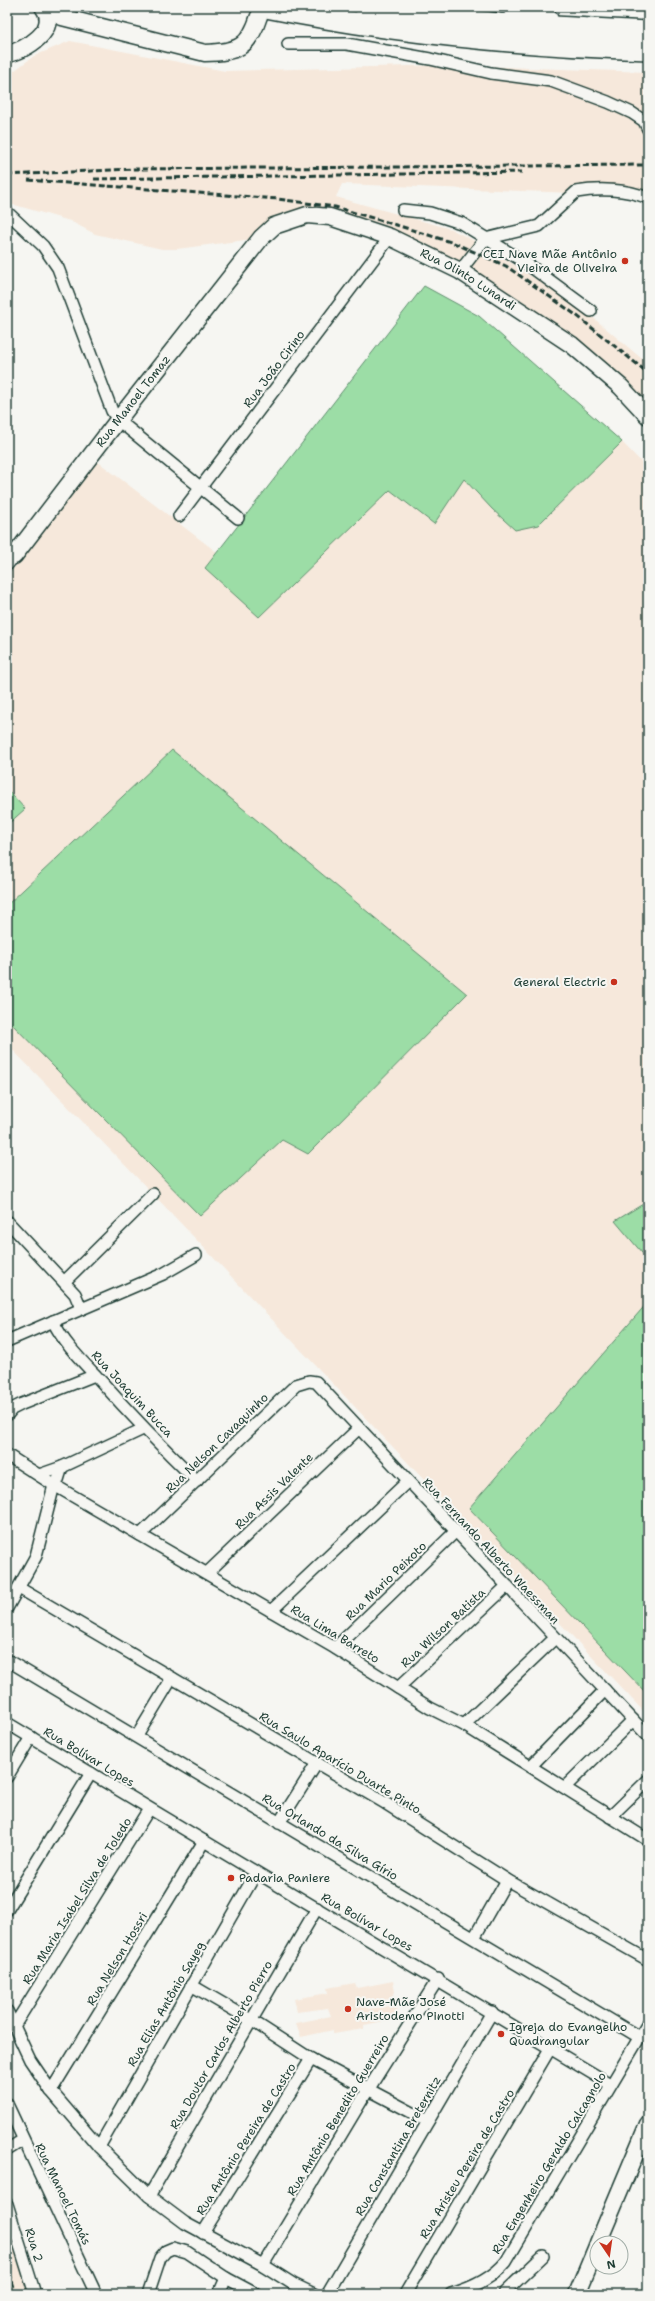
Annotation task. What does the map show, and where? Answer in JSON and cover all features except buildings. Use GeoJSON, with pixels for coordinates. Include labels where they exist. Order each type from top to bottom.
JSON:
{"type":"FeatureCollection","features":[{"type":"Feature","properties":{"kind":"highway"},"geometry":{"type":"LineString","coordinates":[[513,7],[586,29]]}},
{"type":"Feature","properties":{"kind":"highway"},"geometry":{"type":"LineString","coordinates":[[378,8],[499,24],[648,32]]}},
{"type":"Feature","properties":{"kind":"highway"},"geometry":{"type":"LineString","coordinates":[[263,12],[502,41],[648,50]]}},
{"type":"Feature","properties":{"kind":"street"},"geometry":{"type":"LineString","coordinates":[[44,8],[62,18],[205,52],[226,52],[246,43],[254,31],[263,12]]}},
{"type":"Feature","properties":{"kind":"street"},"geometry":{"type":"LineString","coordinates":[[10,55],[33,42],[44,31],[48,18],[44,8]]}},
{"type":"Feature","properties":{"kind":"street"},"geometry":{"type":"LineString","coordinates":[[44,31],[88,23]]}},
{"type":"Feature","properties":{"kind":"street"},"geometry":{"type":"LineString","coordinates":[[288,44],[347,44],[430,58],[491,73],[551,81],[608,102],[632,113],[644,121],[648,129]]}},
{"type":"Feature","properties":{"kind":"street"},"geometry":{"type":"LineString","coordinates":[[460,271],[485,239],[539,226],[576,192],[588,190],[616,191],[636,193],[648,198]]}},
{"type":"Feature","properties":{"kind":"street"},"geometry":{"type":"LineString","coordinates":[[403,210],[430,213],[461,223],[526,263],[591,311]]}},
{"type":"Feature","properties":{"kind":"street"},"geometry":{"type":"LineString","coordinates":[[7,212],[43,246],[58,268],[112,411],[118,420],[238,518]]}},
{"type":"Feature","properties":{"kind":"street","name":"Rua Olinto Lunardi"},"geometry":{"type":"LineString","coordinates":[[261,238],[274,226],[307,215],[330,217],[390,237],[460,271],[572,345],[621,387],[648,416]]}},
{"type":"Feature","properties":{"kind":"street","name":"Rua João Cirino"},"geometry":{"type":"LineString","coordinates":[[179,516],[390,237]]}},
{"type":"Feature","properties":{"kind":"street","name":"Rua Manoel Tomaz"},"geometry":{"type":"LineString","coordinates":[[10,557],[261,238]]}},
{"type":"Feature","properties":{"kind":"street"},"geometry":{"type":"LineString","coordinates":[[64,1282],[153,1194]]}},
{"type":"Feature","properties":{"kind":"street"},"geometry":{"type":"LineString","coordinates":[[7,1222],[75,1294],[81,1308]]}},
{"type":"Feature","properties":{"kind":"street"},"geometry":{"type":"LineString","coordinates":[[10,1336],[53,1321],[163,1274],[196,1255]]}},
{"type":"Feature","properties":{"kind":"street","name":"Rua Joaquim Bucca"},"geometry":{"type":"LineString","coordinates":[[53,1321],[60,1337],[95,1376],[143,1428],[197,1480]]}},
{"type":"Feature","properties":{"kind":"street"},"geometry":{"type":"LineString","coordinates":[[7,1416],[12,1409],[22,1404],[95,1376]]}},
{"type":"Feature","properties":{"kind":"street","name":"Rua Nelson Cavaquinho"},"geometry":{"type":"LineString","coordinates":[[140,1535],[296,1385],[309,1380],[316,1382]]}},
{"type":"Feature","properties":{"kind":"street","name":"Rua Fernando Alberto Waessman"},"geometry":{"type":"LineString","coordinates":[[316,1382],[358,1429],[648,1736]]}},
{"type":"Feature","properties":{"kind":"street"},"geometry":{"type":"LineString","coordinates":[[39,1475],[62,1467],[143,1428]]}},
{"type":"Feature","properties":{"kind":"street","name":"Rua Assis Valente"},"geometry":{"type":"LineString","coordinates":[[207,1573],[358,1429]]}},
{"type":"Feature","properties":{"kind":"street","name":"Rua Lima Barreto"},"geometry":{"type":"LineString","coordinates":[[7,1455],[54,1485],[335,1648],[398,1688],[464,1725],[648,1840]]}},
{"type":"Feature","properties":{"kind":"street"},"geometry":{"type":"LineString","coordinates":[[7,1608],[36,1556],[54,1485],[58,1480],[62,1467]]}},
{"type":"Feature","properties":{"kind":"street"},"geometry":{"type":"LineString","coordinates":[[271,1611],[408,1481]]}},
{"type":"Feature","properties":{"kind":"street","name":"Rua Mario Peixoto"},"geometry":{"type":"LineString","coordinates":[[335,1648],[456,1532]]}},
{"type":"Feature","properties":{"kind":"street","name":"Rua Wilson Batista"},"geometry":{"type":"LineString","coordinates":[[398,1688],[506,1586]]}},
{"type":"Feature","properties":{"kind":"street","name":"Rua Saulo Aparício Duarte Pinto"},"geometry":{"type":"LineString","coordinates":[[19,1588],[317,1763],[507,1880],[648,1960]]}},
{"type":"Feature","properties":{"kind":"street"},"geometry":{"type":"LineString","coordinates":[[464,1725],[556,1638]]}},
{"type":"Feature","properties":{"kind":"street","name":"Rua Orlando da Silva Gírio"},"geometry":{"type":"LineString","coordinates":[[7,1660],[137,1736],[279,1823],[639,2037]]}},
{"type":"Feature","properties":{"kind":"street"},"geometry":{"type":"LineString","coordinates":[[137,1736],[172,1678]]}},
{"type":"Feature","properties":{"kind":"street"},"geometry":{"type":"LineString","coordinates":[[531,1766],[605,1690]]}},
{"type":"Feature","properties":{"kind":"street"},"geometry":{"type":"LineString","coordinates":[[565,1787],[633,1720]]}},
{"type":"Feature","properties":{"kind":"street","name":"Rua Bolívar Lopes"},"geometry":{"type":"LineString","coordinates":[[7,1723],[91,1772],[149,1809],[256,1873],[438,1979],[610,2084]]}},
{"type":"Feature","properties":{"kind":"street"},"geometry":{"type":"LineString","coordinates":[[7,1777],[31,1737]]}},
{"type":"Feature","properties":{"kind":"street"},"geometry":{"type":"LineString","coordinates":[[279,1823],[317,1763]]}},
{"type":"Feature","properties":{"kind":"street"},"geometry":{"type":"LineString","coordinates":[[7,1910],[91,1772]]}},
{"type":"Feature","properties":{"kind":"street"},"geometry":{"type":"LineString","coordinates":[[610,1817],[648,1780]]}},
{"type":"Feature","properties":{"kind":"street","name":"Rua Maria Isabel Silva de Toledo"},"geometry":{"type":"LineString","coordinates":[[14,2026],[149,1809]]}},
{"type":"Feature","properties":{"kind":"street","name":"Rua Nelson Hossri"},"geometry":{"type":"LineString","coordinates":[[52,2091],[204,1841]]}},
{"type":"Feature","properties":{"kind":"street","name":"Rua Elias Antônio Sayeg"},"geometry":{"type":"LineString","coordinates":[[100,2147],[256,1873]]}},
{"type":"Feature","properties":{"kind":"street"},"geometry":{"type":"LineString","coordinates":[[474,1938],[507,1880]]}},
{"type":"Feature","properties":{"kind":"street","name":"Rua Doutor Carlos Alberto Pierro"},"geometry":{"type":"LineString","coordinates":[[148,2196],[317,1908]]}},
{"type":"Feature","properties":{"kind":"street","name":"Rua Antônio Benedito Guerreiro"},"geometry":{"type":"LineString","coordinates":[[263,2266],[368,2090],[438,1979]]}},
{"type":"Feature","properties":{"kind":"street"},"geometry":{"type":"LineString","coordinates":[[191,1985],[251,2020],[311,2059],[428,2121]]}},
{"type":"Feature","properties":{"kind":"street"},"geometry":{"type":"LineString","coordinates":[[7,2011],[35,2068],[52,2091],[100,2147],[148,2196],[171,2214],[203,2233],[293,2284],[314,2294]]}},
{"type":"Feature","properties":{"kind":"street","name":"Rua Constantina Breternitz"},"geometry":{"type":"LineString","coordinates":[[327,2294],[492,2012]]}},
{"type":"Feature","properties":{"kind":"street","name":"Rua Engenheiro Geraldo Calcagnolo"},"geometry":{"type":"LineString","coordinates":[[452,2294],[497,2273],[506,2262],[610,2084],[648,2023]]}},
{"type":"Feature","properties":{"kind":"street","name":"Rua Aristeu Pereira de Castro"},"geometry":{"type":"LineString","coordinates":[[405,2294],[551,2047]]}},
{"type":"Feature","properties":{"kind":"street","name":"Rua Antônio Pereira de Castro"},"geometry":{"type":"LineString","coordinates":[[203,2233],[311,2059]]}},
{"type":"Feature","properties":{"kind":"street","name":"Rua Manoel Tomás"},"geometry":{"type":"LineString","coordinates":[[7,2104],[96,2294]]}},
{"type":"Feature","properties":{"kind":"street"},"geometry":{"type":"LineString","coordinates":[[602,2235],[648,2124]]}},
{"type":"Feature","properties":{"kind":"street"},"geometry":{"type":"LineString","coordinates":[[7,2150],[23,2140]]}},
{"type":"Feature","properties":{"kind":"street","name":"Rua 2"},"geometry":{"type":"LineString","coordinates":[[7,2204],[35,2294]]}},
{"type":"Feature","properties":{"kind":"street"},"geometry":{"type":"LineString","coordinates":[[148,2294],[160,2258],[166,2251],[173,2248],[187,2252],[226,2278],[256,2294]]}},
{"type":"Feature","properties":{"kind":"street"},"geometry":{"type":"LineString","coordinates":[[503,2294],[543,2256]]}},
{"type":"Feature","properties":{"kind":"street"},"geometry":{"type":"LineString","coordinates":[[577,2294],[589,2265]]}},
{"type":"Feature","properties":{"kind":"street"},"geometry":{"type":"LineString","coordinates":[[219,2294],[226,2278]]}},
{"type":"Feature","properties":{"kind":"shaded area"},"geometry":{"type":"Polygon","coordinates":[[[70,41],[225,71],[447,65],[648,72],[648,196],[342,184],[336,197],[451,229],[490,249],[590,315],[648,364],[648,416],[621,387],[460,271],[307,215],[261,238],[177,249],[162,249],[95,234],[70,221],[15,205],[7,207],[7,76],[34,56],[70,41]]]}},
{"type":"Feature","properties":{"kind":"shaded area","name":"General Electric"},"geometry":{"type":"Polygon","coordinates":[[[424,286],[479,316],[622,442],[648,469],[648,1716],[153,1194],[7,1044],[7,577],[97,461],[218,553],[424,286]]]}},
{"type":"Feature","properties":{"kind":"shaded area","name":"Nave-Mãe José Aristodemo Pinotti"},"geometry":{"type":"Polygon","coordinates":[[[393,1981],[395,1992],[390,1999],[365,2002],[368,2009],[396,2005],[399,2018],[364,2025],[364,2029],[333,2034],[333,2030],[301,2037],[296,2023],[331,2016],[328,2008],[297,2012],[294,1999],[328,1993],[327,1988],[355,1983],[357,1988],[393,1981]]]}},
{"type":"Feature","properties":{"kind":"shaded area"},"geometry":{"type":"Polygon","coordinates":[[[7,2218],[31,2294],[7,2294],[7,2218]]]}},
{"type":"Feature","properties":{"kind":"green space"},"geometry":{"type":"Polygon","coordinates":[[[455,7],[507,7],[508,13],[455,7]]]}},
{"type":"Feature","properties":{"kind":"green space"},"geometry":{"type":"Polygon","coordinates":[[[424,286],[479,316],[622,442],[538,525],[515,530],[492,509],[464,479],[434,524],[390,490],[259,617],[205,568],[424,286]]]}},
{"type":"Feature","properties":{"kind":"green space"},"geometry":{"type":"Polygon","coordinates":[[[172,750],[467,994],[308,1154],[282,1140],[200,1216],[7,1019],[7,905],[172,750]]]}},
{"type":"Feature","properties":{"kind":"green space"},"geometry":{"type":"Polygon","coordinates":[[[7,789],[25,809],[7,825],[7,789]]]}},
{"type":"Feature","properties":{"kind":"green space"},"geometry":{"type":"Polygon","coordinates":[[[648,1201],[648,1260],[615,1221],[648,1201]]]}},
{"type":"Feature","properties":{"kind":"green space"},"geometry":{"type":"Polygon","coordinates":[[[648,1302],[648,1695],[469,1508],[648,1302]]]}},
{"type":"Feature","properties":{"kind":"railway"},"geometry":{"type":"LineString","coordinates":[[7,175],[133,169],[648,165]]}},
{"type":"Feature","properties":{"kind":"railway"},"geometry":{"type":"LineString","coordinates":[[94,179],[522,172]]}},
{"type":"Feature","properties":{"kind":"railway"},"geometry":{"type":"LineString","coordinates":[[28,180],[278,199],[335,207],[393,224],[454,243],[506,266],[576,315],[648,373]]}},
{"type":"Feature","properties":{"kind":"railway"},"geometry":{"type":"LineString","coordinates":[[7,2264],[16,2294]]}},
{"type":"Feature","properties":{"kind":"place","name":"CEI Nave Mãe Antônio Vieira de Oliveira"},"geometry":{"type":"Point","coordinates":[625,261]}},
{"type":"Feature","properties":{"kind":"place","name":"General Electric"},"geometry":{"type":"Point","coordinates":[614,982]}},
{"type":"Feature","properties":{"kind":"place","name":"Padaria Paniere"},"geometry":{"type":"Point","coordinates":[231,1878]}},
{"type":"Feature","properties":{"kind":"place","name":"Nave-Mãe José Aristodemo Pinotti"},"geometry":{"type":"Point","coordinates":[348,2009]}},
{"type":"Feature","properties":{"kind":"place","name":"Igreja do Evangelho Quadrangular"},"geometry":{"type":"Point","coordinates":[501,2034]}}]}
